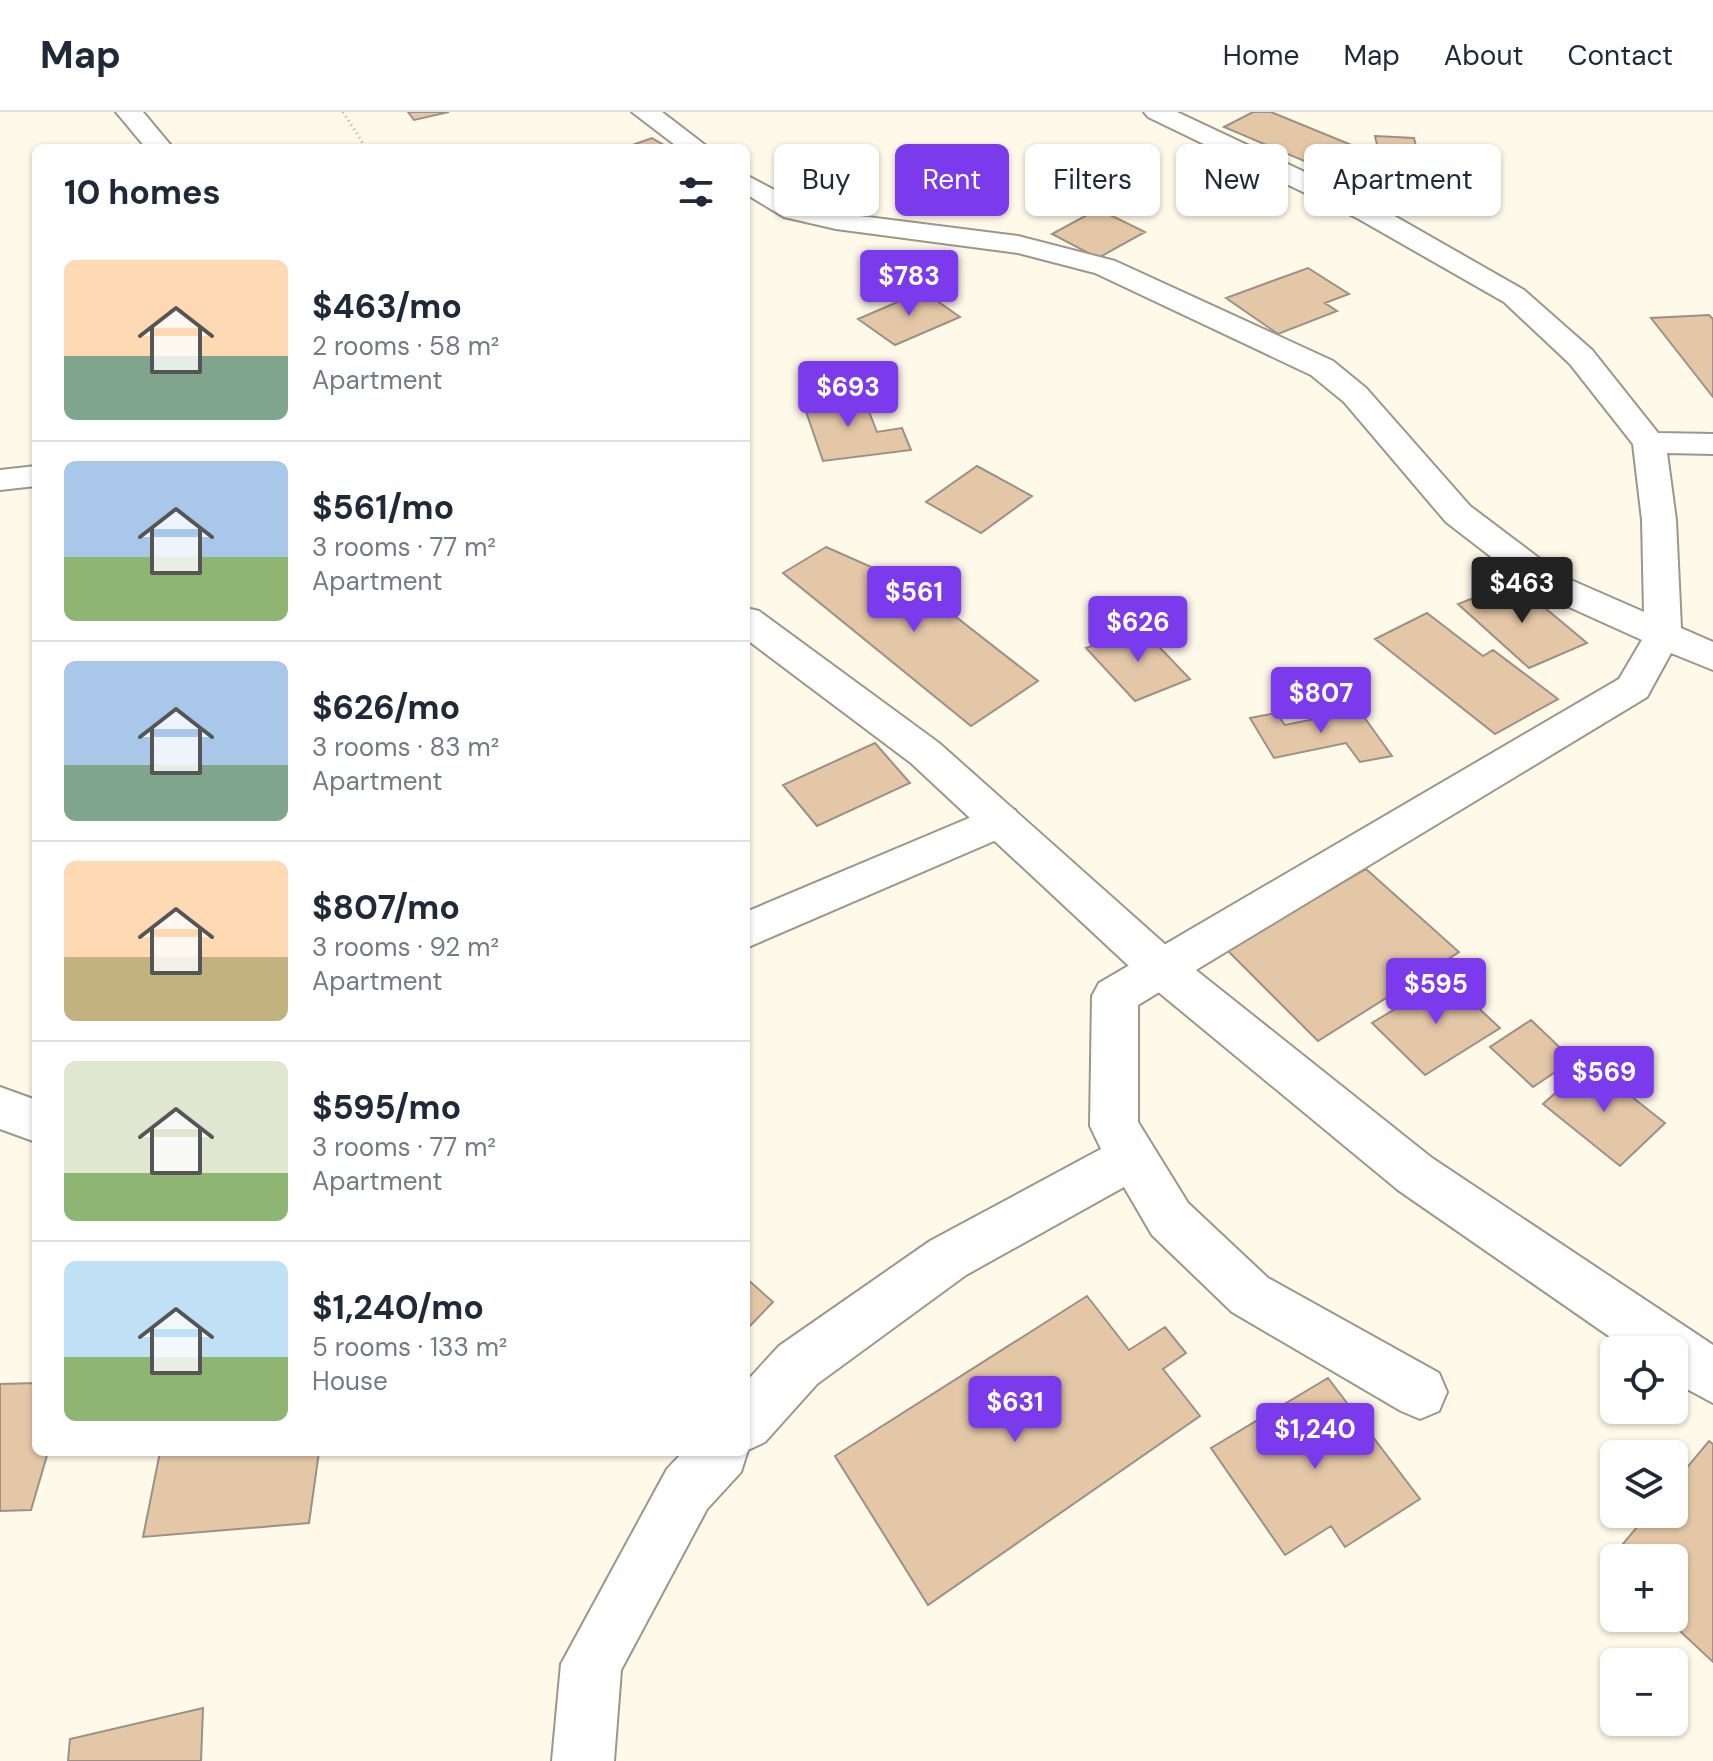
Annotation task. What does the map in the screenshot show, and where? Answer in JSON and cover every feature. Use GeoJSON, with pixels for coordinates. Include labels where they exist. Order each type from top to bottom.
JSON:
{"type":"FeatureCollection","features":[{"type":"Feature","properties":{"kind":"street"},"geometry":{"type":"LineString","coordinates":[[129,112],[157,144]]}},
{"type":"Feature","properties":{"kind":"street"},"geometry":{"type":"LineString","coordinates":[[645,112],[690,144]]}},
{"type":"Feature","properties":{"kind":"street"},"geometry":{"type":"LineString","coordinates":[[1157,112],[1367,212],[1514,296],[1581,357],[1649,443],[1659,520],[1663,635],[1633,688],[1115,996],[1114,1126],[1170,1219],[1250,1295],[1420,1392]]}},
{"type":"Feature","properties":{"kind":"street"},"geometry":{"type":"LineString","coordinates":[[750,186],[770,201],[794,211],[836,221],[1018,245],[1105,267],[1322,368],[1355,395],[1458,514],[1551,585],[1713,657]]}},
{"type":"Feature","properties":{"kind":"street"},"geometry":{"type":"LineString","coordinates":[[1649,443],[1713,444]]}},
{"type":"Feature","properties":{"kind":"street"},"geometry":{"type":"LineString","coordinates":[[0,480],[32,476]]}},
{"type":"Feature","properties":{"kind":"street"},"geometry":{"type":"LineString","coordinates":[[750,623],[925,753],[1161,968],[1415,1174],[1653,1336]]}},
{"type":"Feature","properties":{"kind":"street"},"geometry":{"type":"LineString","coordinates":[[750,929],[1000,821]]}},
{"type":"Feature","properties":{"kind":"street"},"geometry":{"type":"LineString","coordinates":[[0,1108],[32,1120]]}},
{"type":"Feature","properties":{"kind":"street"},"geometry":{"type":"LineString","coordinates":[[750,1419],[798,1365],[948,1258],[1132,1157]]}},
{"type":"Feature","properties":{"kind":"street"},"geometry":{"type":"LineString","coordinates":[[1688,1360],[1713,1377]]}},
{"type":"Feature","properties":{"kind":"street"},"geometry":{"type":"LineString","coordinates":[[583,1761],[591,1664],[687,1489],[717,1456]]}},
{"type":"Feature","properties":{"kind":"path"},"geometry":{"type":"LineString","coordinates":[[343,112],[363,144]]}},
{"type":"Feature","properties":{"kind":"building"},"geometry":{"type":"Polygon","coordinates":[[[408,112],[449,112],[414,120],[408,112]]]}},
{"type":"Feature","properties":{"kind":"building"},"geometry":{"type":"Polygon","coordinates":[[[1253,112],[1271,112],[1349,144],[1304,144],[1304,161],[1288,154],[1288,144],[1264,144],[1224,127],[1253,112]]]}},
{"type":"Feature","properties":{"kind":"building"},"geometry":{"type":"Polygon","coordinates":[[[1375,136],[1414,138],[1415,144],[1377,144],[1375,136]]]}},
{"type":"Feature","properties":{"kind":"building"},"geometry":{"type":"Polygon","coordinates":[[[652,138],[662,144],[635,144],[652,138]]]}},
{"type":"Feature","properties":{"kind":"building"},"geometry":{"type":"Polygon","coordinates":[[[1085,216],[1112,216],[1145,232],[1098,258],[1052,234],[1085,216]]]}},
{"type":"Feature","properties":{"kind":"building"},"geometry":{"type":"Polygon","coordinates":[[[1308,268],[1349,294],[1325,303],[1337,311],[1278,334],[1226,298],[1308,268]]]}},
{"type":"Feature","properties":{"kind":"building"},"geometry":{"type":"Polygon","coordinates":[[[923,291],[960,317],[895,345],[858,319],[923,291]]]}},
{"type":"Feature","properties":{"kind":"building"},"geometry":{"type":"Polygon","coordinates":[[[1709,315],[1713,319],[1713,397],[1651,318],[1709,315]]]}},
{"type":"Feature","properties":{"kind":"building"},"geometry":{"type":"Polygon","coordinates":[[[831,390],[838,408],[866,404],[877,432],[902,428],[911,450],[823,461],[800,394],[831,390]]]}},
{"type":"Feature","properties":{"kind":"building"},"geometry":{"type":"Polygon","coordinates":[[[977,466],[1032,496],[981,533],[926,502],[977,466]]]}},
{"type":"Feature","properties":{"kind":"building"},"geometry":{"type":"Polygon","coordinates":[[[826,547],[919,588],[1038,681],[971,726],[783,573],[826,547]]]}},
{"type":"Feature","properties":{"kind":"building"},"geometry":{"type":"Polygon","coordinates":[[[1514,582],[1587,643],[1529,668],[1458,604],[1514,582]]]}},
{"type":"Feature","properties":{"kind":"building"},"geometry":{"type":"Polygon","coordinates":[[[1427,613],[1483,656],[1493,650],[1558,699],[1495,734],[1375,639],[1427,613]]]}},
{"type":"Feature","properties":{"kind":"building"},"geometry":{"type":"Polygon","coordinates":[[[1141,628],[1190,679],[1135,701],[1086,648],[1141,628]]]}},
{"type":"Feature","properties":{"kind":"building"},"geometry":{"type":"Polygon","coordinates":[[[1359,710],[1392,756],[1360,762],[1346,743],[1274,758],[1250,718],[1276,713],[1285,725],[1359,710]]]}},
{"type":"Feature","properties":{"kind":"building"},"geometry":{"type":"Polygon","coordinates":[[[875,743],[910,783],[817,826],[783,785],[875,743]]]}},
{"type":"Feature","properties":{"kind":"building"},"geometry":{"type":"Polygon","coordinates":[[[1366,869],[1459,952],[1318,1041],[1227,950],[1366,869]]]}},
{"type":"Feature","properties":{"kind":"building"},"geometry":{"type":"Polygon","coordinates":[[[1446,978],[1500,1028],[1425,1075],[1372,1023],[1446,978]]]}},
{"type":"Feature","properties":{"kind":"building"},"geometry":{"type":"Polygon","coordinates":[[[1531,1020],[1573,1060],[1533,1087],[1490,1047],[1531,1020]]]}},
{"type":"Feature","properties":{"kind":"building"},"geometry":{"type":"Polygon","coordinates":[[[1589,1063],[1665,1123],[1620,1166],[1543,1104],[1589,1063]]]}},
{"type":"Feature","properties":{"kind":"building"},"geometry":{"type":"Polygon","coordinates":[[[750,1282],[773,1302],[750,1326],[750,1282]]]}},
{"type":"Feature","properties":{"kind":"building"},"geometry":{"type":"Polygon","coordinates":[[[1087,1296],[1129,1350],[1165,1327],[1186,1353],[1163,1369],[1200,1416],[928,1605],[835,1456],[1087,1296]]]}},
{"type":"Feature","properties":{"kind":"building"},"geometry":{"type":"Polygon","coordinates":[[[1328,1378],[1420,1499],[1345,1547],[1331,1526],[1285,1555],[1211,1448],[1328,1378]]]}},
{"type":"Feature","properties":{"kind":"building"},"geometry":{"type":"Polygon","coordinates":[[[32,1383],[32,1456],[47,1456],[31,1510],[0,1511],[0,1384],[32,1383]]]}},
{"type":"Feature","properties":{"kind":"building"},"geometry":{"type":"Polygon","coordinates":[[[1709,1441],[1713,1444],[1713,1662],[1681,1632],[1688,1632],[1688,1544],[1623,1544],[1636,1528],[1688,1528],[1688,1466],[1709,1441]]]}},
{"type":"Feature","properties":{"kind":"building"},"geometry":{"type":"Polygon","coordinates":[[[159,1456],[318,1456],[309,1523],[143,1537],[159,1456]]]}},
{"type":"Feature","properties":{"kind":"building"},"geometry":{"type":"Polygon","coordinates":[[[203,1708],[201,1761],[68,1761],[70,1739],[203,1708]]]}}]}
